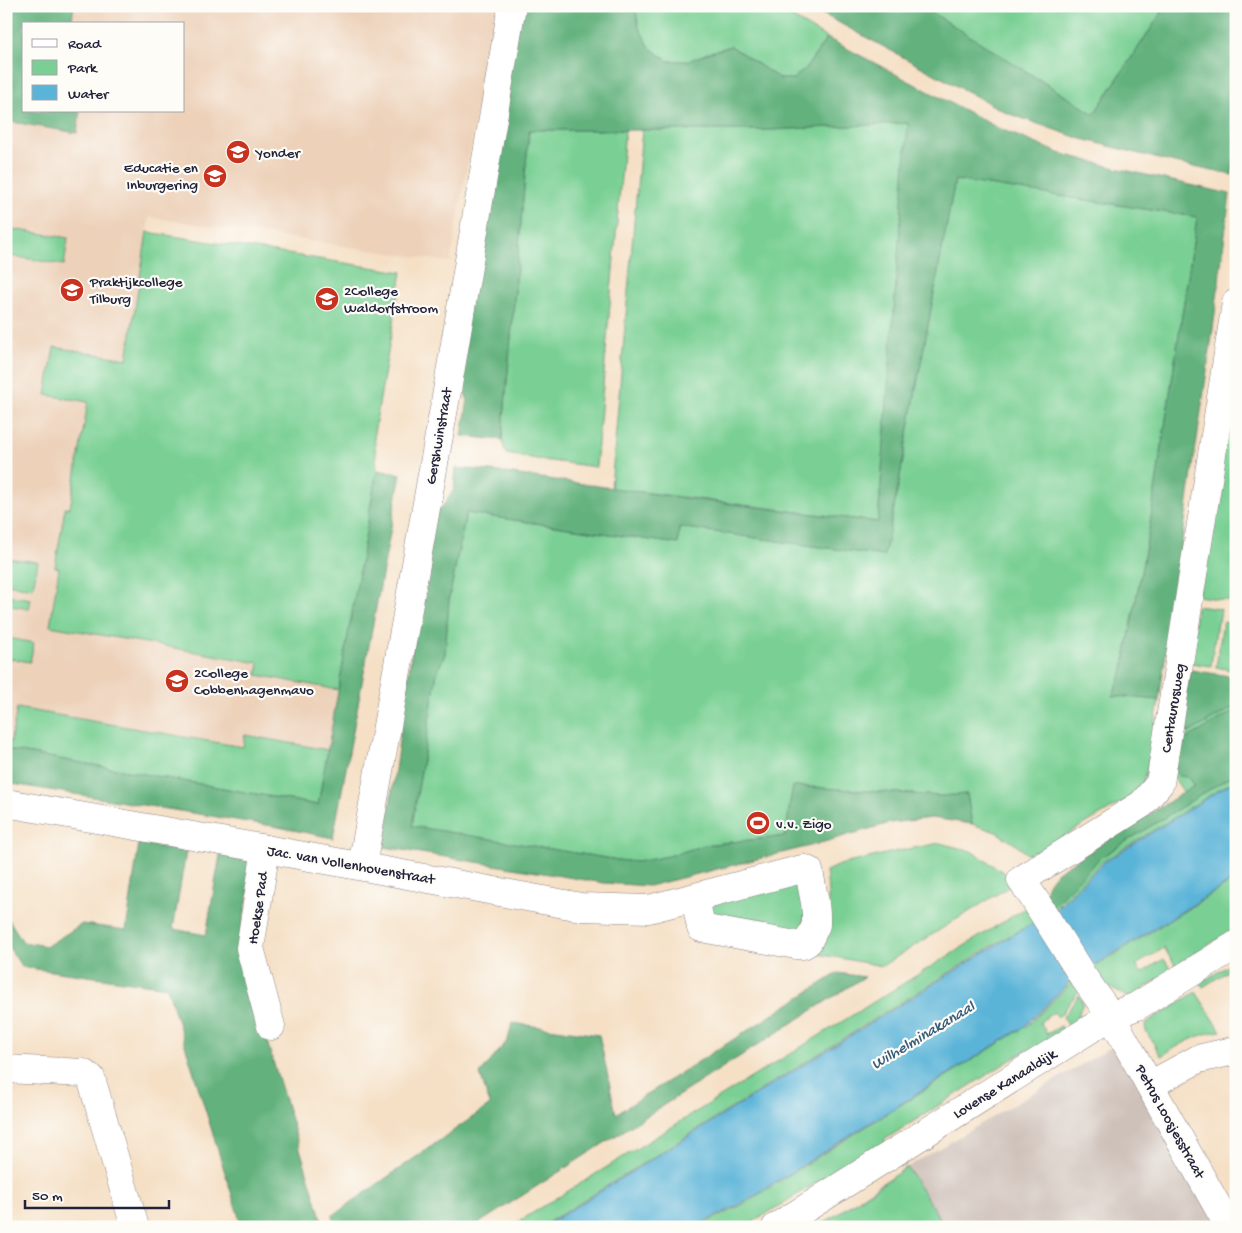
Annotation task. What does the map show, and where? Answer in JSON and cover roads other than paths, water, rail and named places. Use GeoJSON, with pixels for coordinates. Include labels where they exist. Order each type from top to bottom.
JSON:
{"type":"FeatureCollection","features":[{"type":"Feature","properties":{"kind":"street","name":"Gershwinstraat"},"geometry":{"type":"LineString","coordinates":[[362,866],[447,391],[512,6]]}},
{"type":"Feature","properties":{"kind":"street","name":"Centaurusweg"},"geometry":{"type":"LineString","coordinates":[[1111,1016],[1082,975],[1021,880],[1142,804],[1160,783],[1236,303]]}},
{"type":"Feature","properties":{"kind":"street","name":"Jac. van Vollenhovenstraat"},"geometry":{"type":"LineString","coordinates":[[6,803],[581,907],[649,909],[695,897]]}},
{"type":"Feature","properties":{"kind":"street","name":"Hoekse Pad"},"geometry":{"type":"LineString","coordinates":[[266,849],[250,948],[272,1026]]}},
{"type":"Feature","properties":{"kind":"street","name":"Lovense Kanaaldijk"},"geometry":{"type":"LineString","coordinates":[[776,1227],[1111,1016],[1137,1006],[1236,945]]}},
{"type":"Feature","properties":{"kind":"street","name":"Petrus Loosjesstraat"},"geometry":{"type":"LineString","coordinates":[[1111,1016],[1229,1227]]}},
{"type":"Feature","properties":{"kind":"street"},"geometry":{"type":"LineString","coordinates":[[1150,1084],[1198,1059],[1233,1051],[1236,1052]]}},
{"type":"Feature","properties":{"kind":"street"},"geometry":{"type":"LineString","coordinates":[[6,1069],[83,1072],[91,1078],[135,1227]]}},
{"type":"Feature","properties":{"kind":"water","name":"Wilhelminakanaal"},"geometry":{"type":"Polygon","coordinates":[[[1236,780],[1236,878],[1074,978],[1025,1026],[739,1205],[694,1227],[543,1227],[1054,911],[1103,863],[1236,780]]]}},
{"type":"Feature","properties":{"kind":"place","name":"Yonder"},"geometry":{"type":"Point","coordinates":[238,152]}},
{"type":"Feature","properties":{"kind":"place","name":"Educatie en Inburgering"},"geometry":{"type":"Point","coordinates":[215,176]}},
{"type":"Feature","properties":{"kind":"place","name":"Praktijkcollege Tilburg"},"geometry":{"type":"Point","coordinates":[72,290]}},
{"type":"Feature","properties":{"kind":"place","name":"2College Waldorfstroom"},"geometry":{"type":"Point","coordinates":[327,299]}},
{"type":"Feature","properties":{"kind":"place","name":"2College Cobbenhagenmavo"},"geometry":{"type":"Point","coordinates":[177,681]}},
{"type":"Feature","properties":{"kind":"place","name":"v.v. Zigo"},"geometry":{"type":"Point","coordinates":[758,823]}}]}
